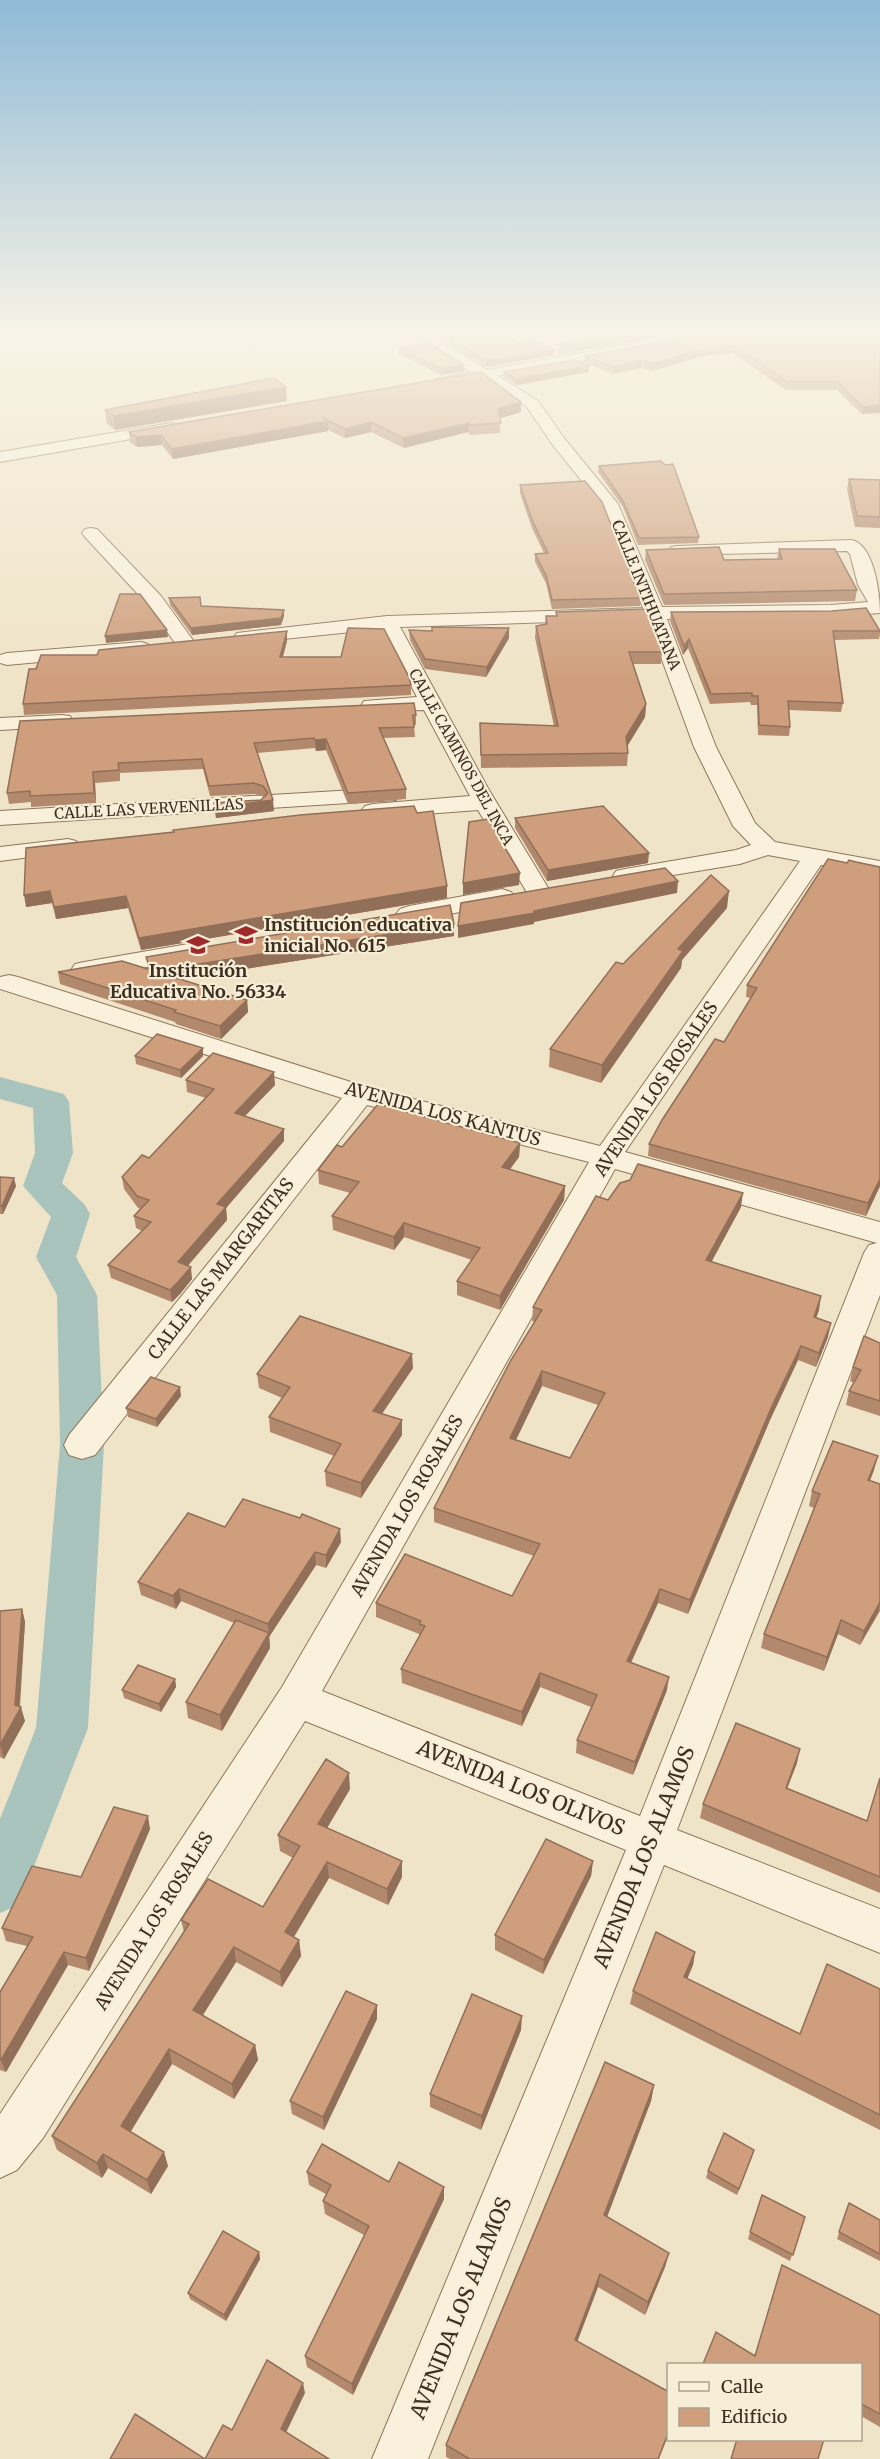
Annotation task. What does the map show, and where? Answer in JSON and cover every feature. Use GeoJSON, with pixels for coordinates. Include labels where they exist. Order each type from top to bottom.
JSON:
{"type":"FeatureCollection","features":[{"type":"Feature","properties":{"kind":"street"},"geometry":{"type":"LineString","coordinates":[[0,457],[48,449]]}},
{"type":"Feature","properties":{"kind":"street","name":"CALLE INTIHUATANA"},"geometry":{"type":"LineString","coordinates":[[564,449],[645,552],[655,613],[705,747],[745,826],[767,848]]}},
{"type":"Feature","properties":{"kind":"street"},"geometry":{"type":"LineString","coordinates":[[91,533],[154,600],[185,643]]}},
{"type":"Feature","properties":{"kind":"street"},"geometry":{"type":"LineString","coordinates":[[7,659],[387,622],[880,607],[867,585],[859,552],[852,545],[645,552]]}},
{"type":"Feature","properties":{"kind":"street","name":"CALLE CAMINOS DEL INCA"},"geometry":{"type":"LineString","coordinates":[[385,918],[549,889],[481,796],[387,622]]}},
{"type":"Feature","properties":{"kind":"street"},"geometry":{"type":"LineString","coordinates":[[348,707],[429,703]]}},
{"type":"Feature","properties":{"kind":"street"},"geometry":{"type":"LineString","coordinates":[[0,724],[81,720]]}},
{"type":"Feature","properties":{"kind":"street","name":"CALLE LAS VERVENILLAS"},"geometry":{"type":"LineString","coordinates":[[0,818],[481,796]]}},
{"type":"Feature","properties":{"kind":"street","name":"CALLE LAS VERVENILLAS"},"geometry":{"type":"LineString","coordinates":[[208,828],[481,796]]}},
{"type":"Feature","properties":{"kind":"street","name":"CALLE LAS VERVENILLAS"},"geometry":{"type":"LineString","coordinates":[[0,854],[92,843]]}},
{"type":"Feature","properties":{"kind":"street"},"geometry":{"type":"LineString","coordinates":[[605,880],[740,857],[767,848],[880,868]]}},
{"type":"Feature","properties":{"kind":"street","name":"AVENIDA LOS ROSALES"},"geometry":{"type":"LineString","coordinates":[[0,2154],[26,2121],[296,1699],[607,1157],[814,858]]}},
{"type":"Feature","properties":{"kind":"street"},"geometry":{"type":"LineString","coordinates":[[5,984],[209,948]]}},
{"type":"Feature","properties":{"kind":"street","name":"AVENIDA LOS KANTUS"},"geometry":{"type":"LineString","coordinates":[[5,984],[360,1094],[607,1157],[880,1233]]}},
{"type":"Feature","properties":{"kind":"street","name":"CALLE LAS MARGARITAS"},"geometry":{"type":"LineString","coordinates":[[82,1445],[360,1094]]}},
{"type":"Feature","properties":{"kind":"street","name":"AVENIDA LOS ALAMOS"},"geometry":{"type":"LineString","coordinates":[[400,2459],[652,1840],[880,1253]]}},
{"type":"Feature","properties":{"kind":"street","name":"AVENIDA LOS OLIVOS"},"geometry":{"type":"LineString","coordinates":[[296,1699],[880,1930]]}},
{"type":"Feature","properties":{"kind":"building"},"geometry":{"type":"Polygon","coordinates":[[[661,461],[665,465],[673,464],[699,537],[639,538],[623,501],[599,466],[661,461]]]}},
{"type":"Feature","properties":{"kind":"building"},"geometry":{"type":"Polygon","coordinates":[[[849,479],[880,480],[880,517],[857,516],[849,479]]]}},
{"type":"Feature","properties":{"kind":"building"},"geometry":{"type":"Polygon","coordinates":[[[585,481],[602,502],[640,598],[552,600],[546,575],[535,554],[548,553],[532,520],[520,485],[585,481]]]}},
{"type":"Feature","properties":{"kind":"building"},"geometry":{"type":"Polygon","coordinates":[[[719,547],[724,560],[782,559],[779,549],[835,549],[857,590],[664,594],[646,550],[719,547]]]}},
{"type":"Feature","properties":{"kind":"building"},"geometry":{"type":"Polygon","coordinates":[[[120,594],[140,594],[167,630],[105,636],[120,594]]]}},
{"type":"Feature","properties":{"kind":"building"},"geometry":{"type":"Polygon","coordinates":[[[200,597],[201,606],[284,610],[281,618],[191,628],[169,598],[200,597]]]}},
{"type":"Feature","properties":{"kind":"building"},"geometry":{"type":"Polygon","coordinates":[[[866,608],[880,631],[833,631],[843,703],[788,701],[790,727],[759,725],[758,696],[752,696],[752,693],[711,694],[689,639],[684,646],[671,612],[832,611],[866,608]]]}},
{"type":"Feature","properties":{"kind":"building"},"geometry":{"type":"Polygon","coordinates":[[[646,609],[662,652],[629,652],[646,704],[626,737],[628,753],[481,755],[480,723],[558,726],[536,626],[547,624],[546,616],[557,616],[556,612],[646,609]]]}},
{"type":"Feature","properties":{"kind":"building"},"geometry":{"type":"Polygon","coordinates":[[[432,627],[509,628],[487,667],[425,659],[409,630],[432,631],[432,627]]]}},
{"type":"Feature","properties":{"kind":"building"},"geometry":{"type":"Polygon","coordinates":[[[348,628],[384,629],[411,685],[23,704],[29,669],[36,669],[41,655],[97,655],[99,650],[287,631],[280,657],[341,657],[348,628]]]}},
{"type":"Feature","properties":{"kind":"building"},"geometry":{"type":"Polygon","coordinates":[[[414,703],[416,715],[413,715],[414,727],[379,728],[406,789],[348,793],[326,739],[315,740],[314,738],[254,743],[273,800],[215,808],[214,803],[261,800],[268,793],[263,786],[254,783],[209,786],[202,759],[118,763],[119,770],[93,772],[94,793],[30,796],[30,791],[7,793],[20,721],[414,703]]]}},
{"type":"Feature","properties":{"kind":"building"},"geometry":{"type":"Polygon","coordinates":[[[414,806],[417,813],[433,811],[447,886],[139,938],[126,896],[54,907],[50,891],[24,895],[26,848],[174,832],[173,830],[300,815],[414,806]]]}},
{"type":"Feature","properties":{"kind":"building"},"geometry":{"type":"Polygon","coordinates":[[[603,806],[649,853],[548,870],[515,818],[603,806]]]}},
{"type":"Feature","properties":{"kind":"building"},"geometry":{"type":"Polygon","coordinates":[[[488,819],[520,873],[463,883],[469,822],[488,819]]]}},
{"type":"Feature","properties":{"kind":"building"},"geometry":{"type":"Polygon","coordinates":[[[828,859],[847,863],[849,860],[880,867],[880,1179],[868,1203],[649,1144],[715,1039],[724,1042],[757,988],[747,985],[828,859]]]}},
{"type":"Feature","properties":{"kind":"building"},"geometry":{"type":"Polygon","coordinates":[[[665,868],[678,881],[534,911],[535,913],[458,926],[461,903],[665,868]]]}},
{"type":"Feature","properties":{"kind":"building"},"geometry":{"type":"Polygon","coordinates":[[[711,875],[729,891],[678,949],[683,951],[602,1065],[550,1049],[616,962],[623,964],[711,875]]]}},
{"type":"Feature","properties":{"kind":"building"},"geometry":{"type":"Polygon","coordinates":[[[450,905],[454,924],[154,971],[247,1000],[220,1026],[58,972],[122,961],[151,970],[146,957],[450,905]]]}},
{"type":"Feature","properties":{"kind":"building"},"geometry":{"type":"Polygon","coordinates":[[[157,1034],[203,1048],[180,1070],[135,1056],[157,1034]]]}},
{"type":"Feature","properties":{"kind":"building"},"geometry":{"type":"Polygon","coordinates":[[[213,1053],[274,1072],[235,1113],[284,1129],[217,1204],[226,1207],[178,1262],[191,1267],[170,1290],[108,1265],[151,1222],[134,1216],[149,1200],[137,1196],[122,1177],[142,1155],[149,1158],[214,1089],[186,1080],[213,1053]]]}},
{"type":"Feature","properties":{"kind":"building"},"geometry":{"type":"Polygon","coordinates":[[[378,1104],[520,1143],[502,1167],[565,1186],[500,1296],[457,1281],[480,1248],[404,1223],[394,1237],[332,1216],[359,1182],[318,1170],[337,1145],[342,1147],[378,1104]]]}},
{"type":"Feature","properties":{"kind":"building"},"geometry":{"type":"Polygon","coordinates":[[[638,1164],[743,1193],[706,1260],[821,1296],[814,1317],[831,1323],[819,1353],[801,1346],[772,1406],[690,1600],[660,1589],[627,1661],[669,1677],[635,1762],[577,1740],[597,1695],[540,1673],[522,1712],[401,1669],[425,1626],[419,1624],[421,1621],[376,1603],[405,1554],[512,1596],[540,1544],[434,1508],[511,1360],[542,1310],[533,1307],[596,1196],[608,1200],[620,1183],[630,1180],[638,1164]],[[542,1371],[510,1438],[570,1458],[605,1393],[542,1371]]]}},
{"type":"Feature","properties":{"kind":"building"},"geometry":{"type":"Polygon","coordinates":[[[0,1177],[14,1178],[2,1206],[0,1206],[0,1177]]]}},
{"type":"Feature","properties":{"kind":"building"},"geometry":{"type":"Polygon","coordinates":[[[300,1316],[412,1354],[373,1411],[402,1420],[361,1483],[325,1471],[341,1444],[269,1417],[290,1387],[257,1374],[300,1316]]]}},
{"type":"Feature","properties":{"kind":"building"},"geometry":{"type":"Polygon","coordinates":[[[864,1336],[880,1343],[880,1401],[849,1391],[861,1370],[853,1367],[864,1336]]]}},
{"type":"Feature","properties":{"kind":"building"},"geometry":{"type":"Polygon","coordinates":[[[151,1377],[180,1387],[156,1419],[126,1408],[151,1377]]]}},
{"type":"Feature","properties":{"kind":"building"},"geometry":{"type":"Polygon","coordinates":[[[833,1441],[878,1456],[868,1480],[880,1484],[880,1602],[864,1631],[841,1620],[827,1657],[764,1634],[820,1494],[812,1491],[833,1441]]]}},
{"type":"Feature","properties":{"kind":"building"},"geometry":{"type":"Polygon","coordinates":[[[243,1499],[300,1518],[302,1514],[340,1529],[326,1555],[315,1552],[268,1624],[179,1589],[173,1596],[138,1582],[188,1513],[225,1527],[243,1499]]]}},
{"type":"Feature","properties":{"kind":"building"},"geometry":{"type":"Polygon","coordinates":[[[22,1609],[15,1705],[21,1707],[0,1745],[0,1611],[22,1609]]]}},
{"type":"Feature","properties":{"kind":"building"},"geometry":{"type":"Polygon","coordinates":[[[236,1620],[269,1633],[220,1715],[186,1702],[236,1620]]]}},
{"type":"Feature","properties":{"kind":"building"},"geometry":{"type":"Polygon","coordinates":[[[138,1665],[175,1679],[159,1704],[122,1690],[138,1665]]]}},
{"type":"Feature","properties":{"kind":"building"},"geometry":{"type":"Polygon","coordinates":[[[736,1723],[800,1749],[786,1788],[867,1821],[880,1778],[880,1877],[703,1804],[736,1723]]]}},
{"type":"Feature","properties":{"kind":"building"},"geometry":{"type":"Polygon","coordinates":[[[326,1759],[349,1773],[318,1824],[402,1861],[387,1889],[327,1862],[285,1932],[299,1940],[280,1972],[234,1947],[193,2010],[255,2045],[232,2084],[169,2049],[121,2126],[164,2152],[147,2180],[103,2154],[97,2163],[52,2136],[189,1924],[181,1920],[208,1879],[263,1907],[300,1846],[278,1835],[326,1759]]]}},
{"type":"Feature","properties":{"kind":"building"},"geometry":{"type":"Polygon","coordinates":[[[114,1807],[148,1816],[86,1958],[64,1952],[0,2060],[0,1992],[33,1937],[2,1928],[32,1866],[81,1877],[114,1807]]]}},
{"type":"Feature","properties":{"kind":"building"},"geometry":{"type":"Polygon","coordinates":[[[546,1839],[593,1861],[544,1960],[495,1935],[546,1839]]]}},
{"type":"Feature","properties":{"kind":"building"},"geometry":{"type":"Polygon","coordinates":[[[656,1932],[695,1952],[684,1977],[800,2034],[827,1964],[880,1989],[880,2115],[633,1991],[656,1932]]]}},
{"type":"Feature","properties":{"kind":"building"},"geometry":{"type":"Polygon","coordinates":[[[346,1991],[377,2005],[323,2117],[290,2101],[346,1991]]]}},
{"type":"Feature","properties":{"kind":"building"},"geometry":{"type":"Polygon","coordinates":[[[472,1994],[522,2016],[482,2116],[430,2094],[472,1994]]]}},
{"type":"Feature","properties":{"kind":"building"},"geometry":{"type":"Polygon","coordinates":[[[605,2062],[654,2085],[604,2215],[669,2253],[648,2302],[600,2274],[575,2340],[667,2391],[667,2436],[658,2459],[467,2459],[446,2445],[605,2062]]]}},
{"type":"Feature","properties":{"kind":"building"},"geometry":{"type":"Polygon","coordinates":[[[724,2133],[754,2150],[739,2189],[708,2171],[724,2133]]]}},
{"type":"Feature","properties":{"kind":"building"},"geometry":{"type":"Polygon","coordinates":[[[322,2144],[389,2182],[399,2162],[444,2187],[352,2384],[305,2356],[369,2226],[323,2201],[331,2185],[307,2172],[322,2144]]]}},
{"type":"Feature","properties":{"kind":"building"},"geometry":{"type":"Polygon","coordinates":[[[762,2195],[805,2217],[793,2255],[750,2232],[762,2195]]]}},
{"type":"Feature","properties":{"kind":"building"},"geometry":{"type":"Polygon","coordinates":[[[849,2203],[880,2220],[880,2254],[839,2232],[849,2203]]]}},
{"type":"Feature","properties":{"kind":"building"},"geometry":{"type":"Polygon","coordinates":[[[223,2231],[259,2252],[224,2315],[188,2293],[223,2231]]]}},
{"type":"Feature","properties":{"kind":"building"},"geometry":{"type":"Polygon","coordinates":[[[782,2265],[880,2315],[880,2414],[862,2405],[862,2363],[703,2363],[716,2332],[755,2356],[782,2265]]]}},
{"type":"Feature","properties":{"kind":"building"},"geometry":{"type":"Polygon","coordinates":[[[267,2360],[303,2383],[281,2429],[329,2459],[205,2459],[223,2425],[232,2430],[267,2360]]]}},
{"type":"Feature","properties":{"kind":"building"},"geometry":{"type":"Polygon","coordinates":[[[135,2414],[205,2459],[110,2459],[135,2414]]]}},
{"type":"Feature","properties":{"kind":"building"},"geometry":{"type":"Polygon","coordinates":[[[736,2441],[823,2441],[818,2459],[731,2459],[736,2441]]]}},
{"type":"Feature","properties":{"kind":"waterway"},"geometry":{"type":"LineString","coordinates":[[0,1088],[51,1102],[54,1153],[42,1186],[71,1214],[56,1257],[77,1295],[82,1445],[62,1728],[0,1887]]}},
{"type":"Feature","properties":{"kind":"place","name":"Institución educativa inicial No. 615"},"geometry":{"type":"Point","coordinates":[246,935]}},
{"type":"Feature","properties":{"kind":"place","name":"Institución Educativa No. 56334"},"geometry":{"type":"Point","coordinates":[198,945]}}]}
